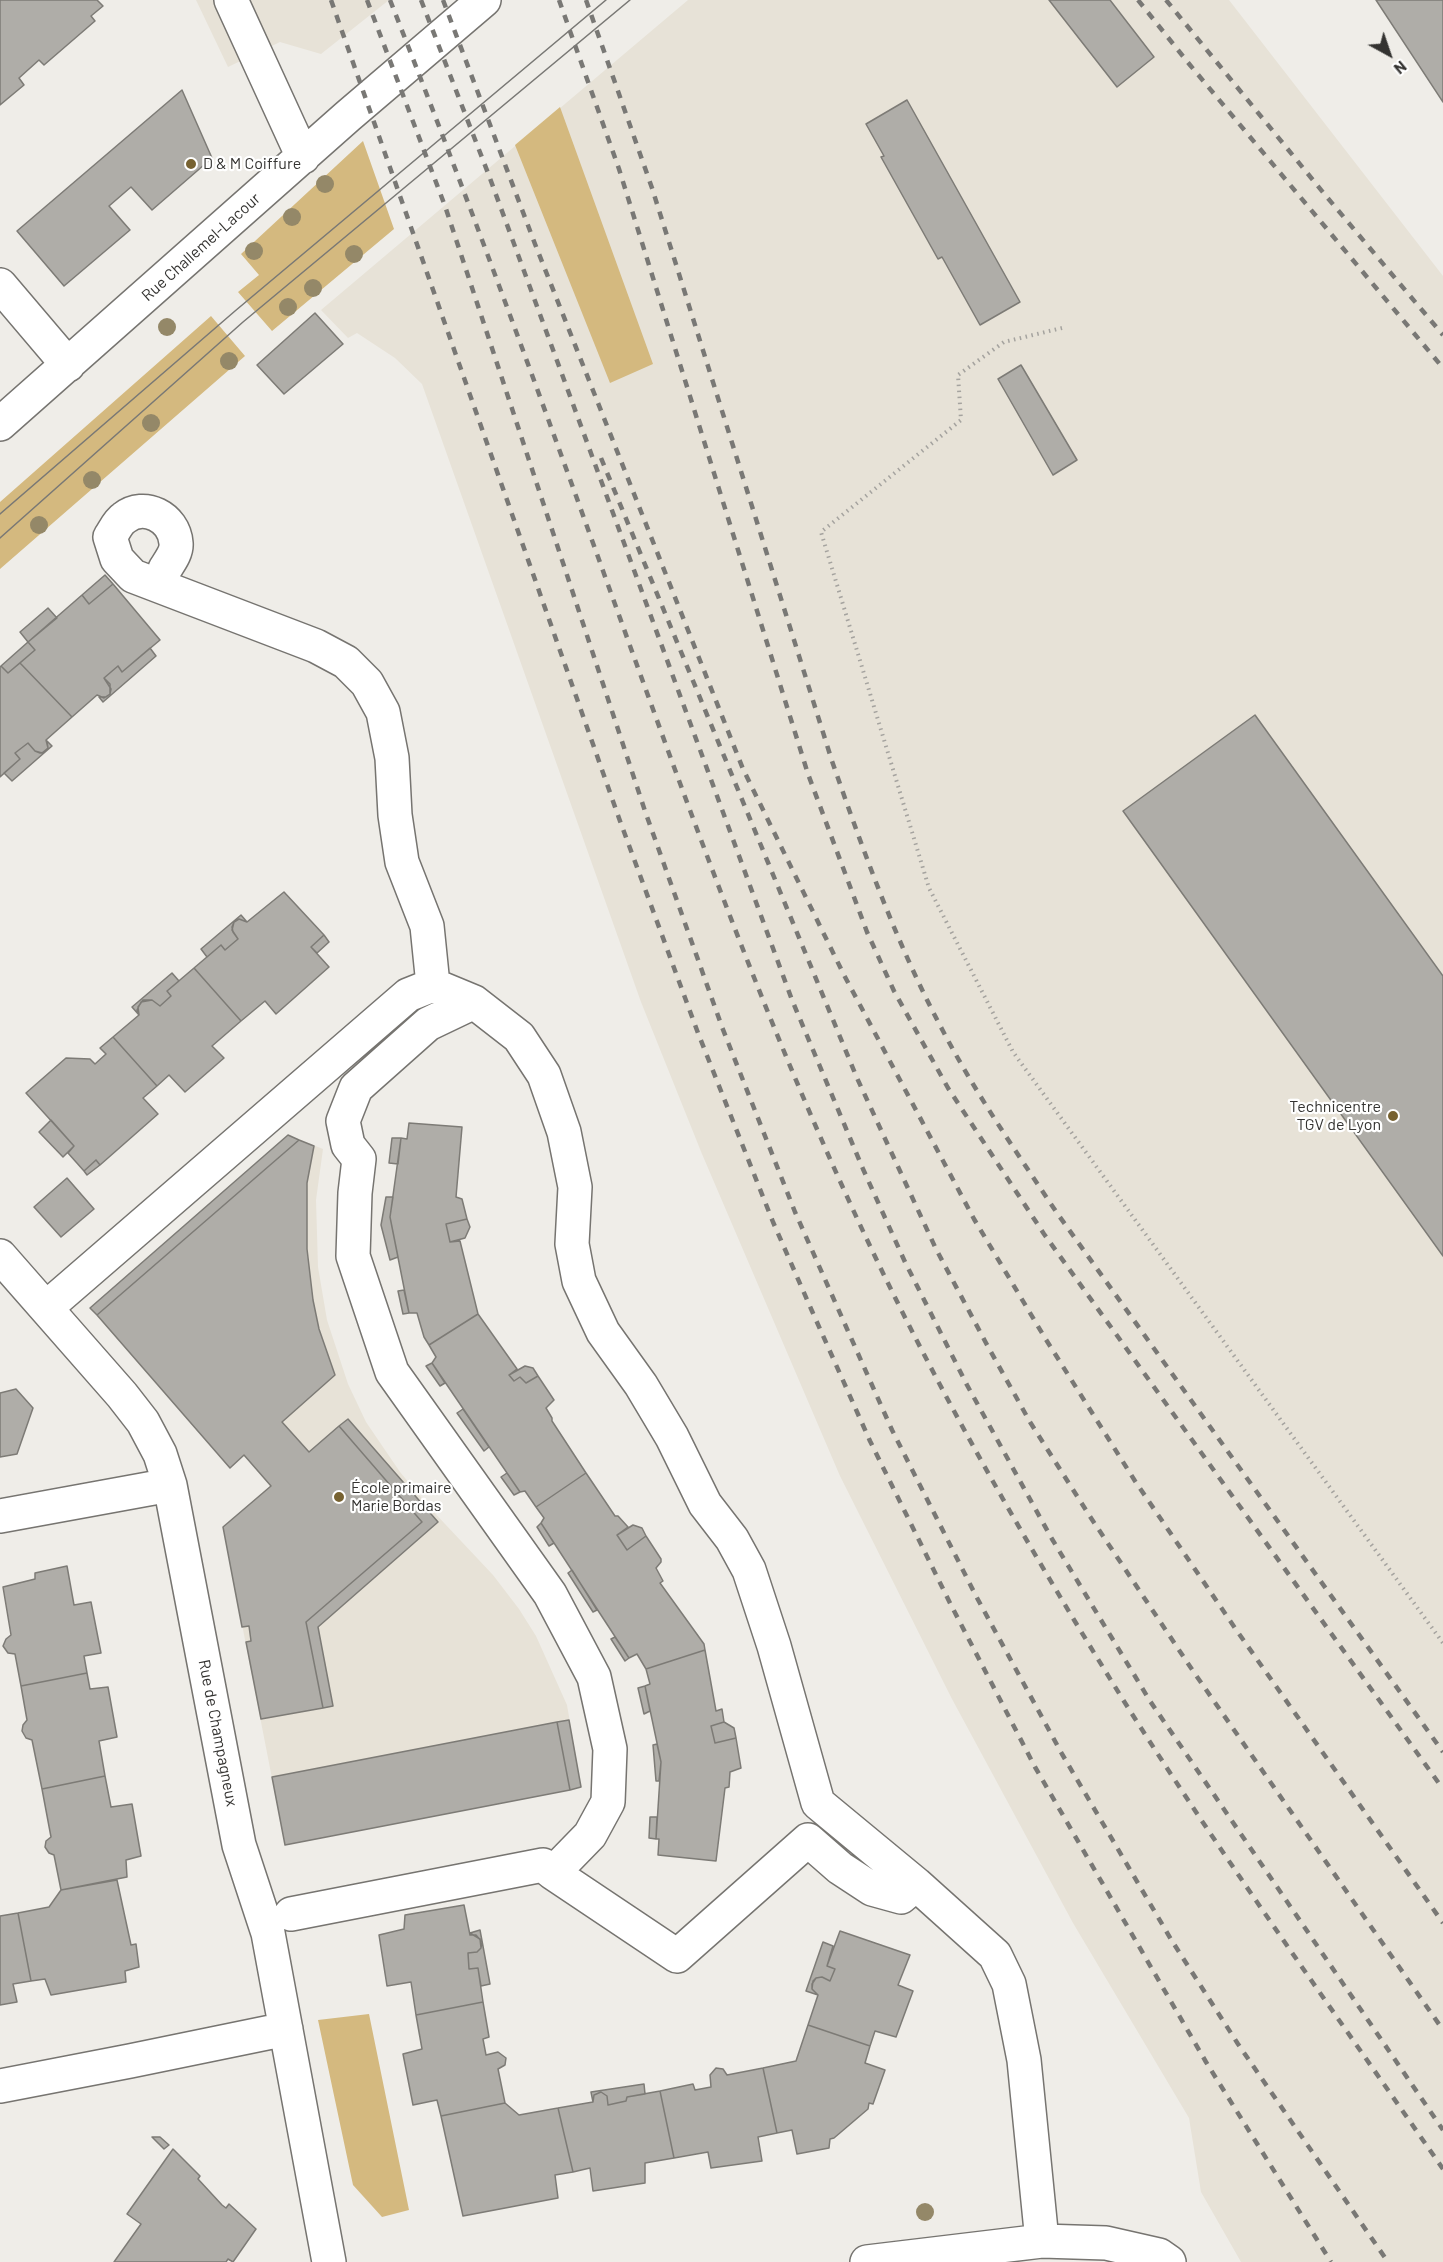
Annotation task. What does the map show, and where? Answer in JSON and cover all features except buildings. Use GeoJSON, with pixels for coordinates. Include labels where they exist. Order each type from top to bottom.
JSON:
{"type":"FeatureCollection","features":[{"type":"Feature","properties":{"kind":"street"},"geometry":{"type":"LineString","coordinates":[[231,0],[303,157]]}},
{"type":"Feature","properties":{"kind":"street","name":"Rue Challemel-Lacour"},"geometry":{"type":"LineString","coordinates":[[0,424],[484,0]]}},
{"type":"Feature","properties":{"kind":"street"},"geometry":{"type":"LineString","coordinates":[[0,285],[68,365]]}},
{"type":"Feature","properties":{"kind":"street"},"geometry":{"type":"LineString","coordinates":[[165,568],[172,558],[176,544],[171,528],[156,513],[142,510],[123,518],[110,537],[117,558],[133,576],[316,646],[346,662],[366,683],[383,712],[392,758],[395,815],[402,862],[427,926],[433,984]]}},
{"type":"Feature","properties":{"kind":"street"},"geometry":{"type":"LineString","coordinates":[[46,1308],[408,995],[433,984],[474,1002],[519,1037],[544,1075],[564,1132],[575,1187],[572,1244],[579,1281],[603,1332],[641,1385],[672,1437],[705,1504],[732,1539],[748,1570],[774,1646],[818,1803],[916,1884],[995,1954],[1009,1984],[1024,2060],[1042,2241]]}},
{"type":"Feature","properties":{"kind":"street"},"geometry":{"type":"LineString","coordinates":[[474,1002],[428,1024],[356,1088],[343,1121],[348,1144],[359,1159],[355,1193],[353,1256],[392,1372],[550,1594],[594,1677],[610,1749],[608,1802],[590,1835],[553,1873]]}},
{"type":"Feature","properties":{"kind":"street","name":"Rue de Champagneux"},"geometry":{"type":"LineString","coordinates":[[0,1256],[143,1422],[160,1454],[170,1485],[239,1845],[268,1933],[329,2262]]}},
{"type":"Feature","properties":{"kind":"street"},"geometry":{"type":"LineString","coordinates":[[0,1516],[170,1485]]}},
{"type":"Feature","properties":{"kind":"street"},"geometry":{"type":"LineString","coordinates":[[291,1914],[543,1865],[677,1956],[808,1840],[840,1868],[872,1889],[901,1897],[916,1884]]}},
{"type":"Feature","properties":{"kind":"street"},"geometry":{"type":"LineString","coordinates":[[0,2086],[286,2029]]}},
{"type":"Feature","properties":{"kind":"street"},"geometry":{"type":"LineString","coordinates":[[867,2262],[1042,2241],[1106,2243],[1158,2255],[1169,2262]]}},
{"type":"Feature","properties":{"kind":"path"},"geometry":{"type":"LineString","coordinates":[[1062,328],[1004,342],[958,375],[961,420],[821,532],[929,888],[1012,1052],[1443,1643]]}},
{"type":"Feature","properties":{"kind":"shaded area"},"geometry":{"type":"Polygon","coordinates":[[[196,0],[389,0],[321,54],[280,42],[228,67],[196,0]]]}},
{"type":"Feature","properties":{"kind":"shaded area"},"geometry":{"type":"Polygon","coordinates":[[[688,0],[1229,0],[1443,276],[1443,2262],[1241,2262],[1201,2192],[1189,2118],[1073,1923],[952,1699],[840,1476],[702,1154],[641,1002],[422,384],[395,358],[357,333],[348,338],[321,310],[688,0]]]}},
{"type":"Feature","properties":{"kind":"shaded area"},"geometry":{"type":"Polygon","coordinates":[[[560,107],[653,364],[610,383],[515,145],[560,107]]]}},
{"type":"Feature","properties":{"kind":"shaded area"},"geometry":{"type":"Polygon","coordinates":[[[363,141],[394,229],[272,331],[238,292],[259,275],[241,254],[363,141]]]}},
{"type":"Feature","properties":{"kind":"shaded area"},"geometry":{"type":"Polygon","coordinates":[[[211,316],[245,356],[0,569],[0,502],[211,316]]]}},
{"type":"Feature","properties":{"kind":"shaded area","name":"École primaire Marie Bordas"},"geometry":{"type":"Polygon","coordinates":[[[288,1135],[323,1149],[316,1200],[318,1267],[327,1320],[348,1384],[366,1422],[400,1472],[430,1508],[493,1575],[536,1636],[567,1705],[581,1787],[285,1845],[223,1527],[271,1485],[244,1456],[230,1468],[90,1308],[288,1135]]]}},
{"type":"Feature","properties":{"kind":"shaded area"},"geometry":{"type":"Polygon","coordinates":[[[369,2014],[409,2210],[382,2217],[353,2185],[318,2020],[369,2014]]]}},
{"type":"Feature","properties":{"kind":"tram line"},"geometry":{"type":"LineString","coordinates":[[0,514],[235,311],[606,0]]}},
{"type":"Feature","properties":{"kind":"tram line"},"geometry":{"type":"LineString","coordinates":[[0,538],[243,322],[630,0]]}},
{"type":"Feature","properties":{"kind":"railway"},"geometry":{"type":"LineString","coordinates":[[331,0],[620,821],[698,1033],[773,1222],[812,1311],[870,1441],[1035,1767],[1206,2062],[1331,2262]]}},
{"type":"Feature","properties":{"kind":"railway"},"geometry":{"type":"LineString","coordinates":[[367,0],[445,206],[645,811],[722,1027],[795,1212],[892,1430],[976,1596],[1062,1754],[1172,1941],[1238,2044],[1388,2262]]}},
{"type":"Feature","properties":{"kind":"railway"},"geometry":{"type":"LineString","coordinates":[[390,0],[501,290],[670,757],[736,930],[805,1102],[882,1271],[968,1437],[1062,1600],[1127,1706],[1243,1882],[1443,2169]]}},
{"type":"Feature","properties":{"kind":"railway"},"geometry":{"type":"LineString","coordinates":[[421,0],[488,173],[792,1000],[905,1262],[967,1385],[1052,1539],[1150,1701],[1443,2130]]}},
{"type":"Feature","properties":{"kind":"railway"},"geometry":{"type":"LineString","coordinates":[[443,0],[535,244],[743,769],[844,975],[974,1219],[1045,1338],[1135,1481],[1237,1631],[1443,1923]]}},
{"type":"Feature","properties":{"kind":"railway"},"geometry":{"type":"LineString","coordinates":[[559,0],[619,169],[808,774],[867,932],[894,991],[948,1088],[1044,1234],[1443,1789]]}},
{"type":"Feature","properties":{"kind":"railway"},"geometry":{"type":"LineString","coordinates":[[586,0],[652,188],[832,761],[882,898],[926,998],[983,1100],[1057,1213],[1443,1752]]}},
{"type":"Feature","properties":{"kind":"railway"},"geometry":{"type":"LineString","coordinates":[[1138,0],[1443,368]]}},
{"type":"Feature","properties":{"kind":"railway"},"geometry":{"type":"LineString","coordinates":[[1166,0],[1443,335]]}},
{"type":"Feature","properties":{"kind":"railway"},"geometry":{"type":"LineString","coordinates":[[601,458],[857,1078],[936,1249],[986,1343],[1030,1422],[1091,1518],[1193,1671],[1443,2030]]}},
{"type":"Feature","properties":{"kind":"place","name":"D & M Coiffure"},"geometry":{"type":"Point","coordinates":[191,164]}},
{"type":"Feature","properties":{"kind":"place","name":"Technicentre TGV de Lyon"},"geometry":{"type":"Point","coordinates":[1393,1116]}},
{"type":"Feature","properties":{"kind":"place","name":"École primaire Marie Bordas"},"geometry":{"type":"Point","coordinates":[339,1497]}}]}
